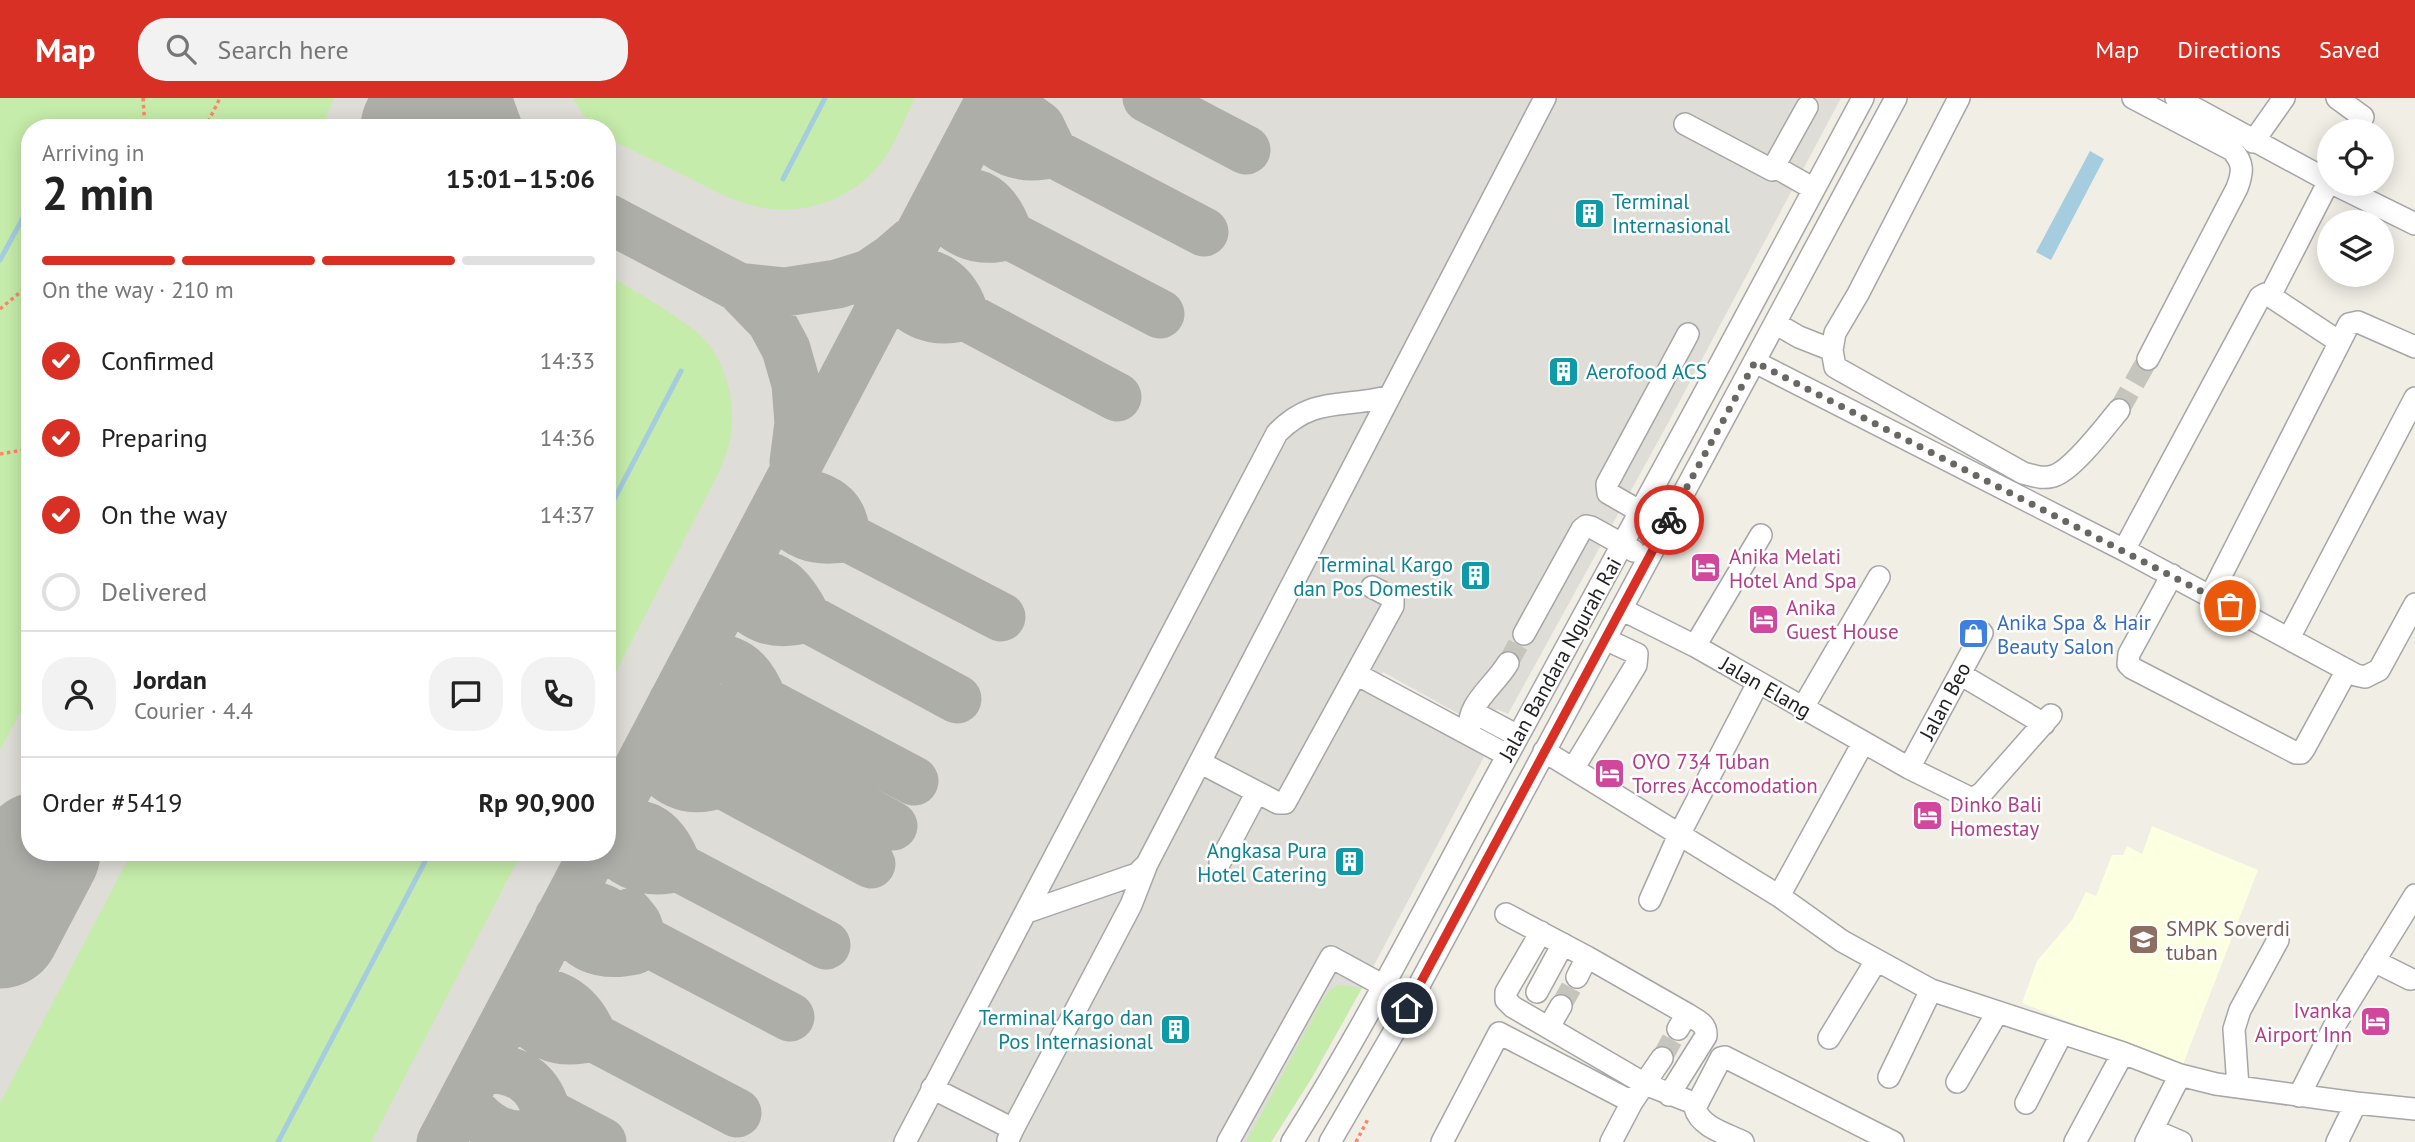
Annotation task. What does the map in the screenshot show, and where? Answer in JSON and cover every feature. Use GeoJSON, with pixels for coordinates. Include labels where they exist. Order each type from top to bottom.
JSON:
{"type":"FeatureCollection","features":[{"type":"Feature","properties":{"kind":"street"},"geometry":{"type":"LineString","coordinates":[[932,1088],[1010,1136],[1130,905],[1147,864],[1545,98]]}},
{"type":"Feature","properties":{"kind":"street","name":"Jalan Bandara Ngurah Rai"},"geometry":{"type":"LineString","coordinates":[[1292,1142],[1384,986],[1863,98]]}},
{"type":"Feature","properties":{"kind":"street","name":"Jalan Bandara Ngurah Rai"},"geometry":{"type":"LineString","coordinates":[[1332,1141],[1407,1008],[1605,639],[1629,613],[1649,558],[1896,98]]}},
{"type":"Feature","properties":{"kind":"street"},"geometry":{"type":"LineString","coordinates":[[1959,98],[1858,294],[1835,333],[1832,350],[1835,367],[2023,473],[2041,478],[2056,476],[2068,467],[2119,411]]}},
{"type":"Feature","properties":{"kind":"street"},"geometry":{"type":"LineString","coordinates":[[2133,98],[2232,150],[2242,166],[2237,188],[2148,359]]}},
{"type":"Feature","properties":{"kind":"street"},"geometry":{"type":"LineString","coordinates":[[2176,98],[2317,175]]}},
{"type":"Feature","properties":{"kind":"street"},"geometry":{"type":"LineString","coordinates":[[2253,142],[2284,98]]}},
{"type":"Feature","properties":{"kind":"street"},"geometry":{"type":"LineString","coordinates":[[2337,98],[2363,117]]}},
{"type":"Feature","properties":{"kind":"street"},"geometry":{"type":"LineString","coordinates":[[1685,124],[1772,170],[1808,107]]}},
{"type":"Feature","properties":{"kind":"street"},"geometry":{"type":"LineString","coordinates":[[1848,126],[1874,139]]}},
{"type":"Feature","properties":{"kind":"street"},"geometry":{"type":"LineString","coordinates":[[1774,167],[1814,189]]}},
{"type":"Feature","properties":{"kind":"street"},"geometry":{"type":"LineString","coordinates":[[2270,296],[2321,196]]}},
{"type":"Feature","properties":{"kind":"street"},"geometry":{"type":"LineString","coordinates":[[2358,196],[2415,224]]}},
{"type":"Feature","properties":{"kind":"street"},"geometry":{"type":"LineString","coordinates":[[2124,550],[2262,295],[2270,296],[2338,341]]}},
{"type":"Feature","properties":{"kind":"street"},"geometry":{"type":"LineString","coordinates":[[2211,595],[2349,324],[2354,321],[2415,348]]}},
{"type":"Feature","properties":{"kind":"street"},"geometry":{"type":"LineString","coordinates":[[1775,323],[1799,337],[1832,350]]}},
{"type":"Feature","properties":{"kind":"street"},"geometry":{"type":"LineString","coordinates":[[1641,512],[1608,493],[1607,484],[1688,334]]}},
{"type":"Feature","properties":{"kind":"street"},"geometry":{"type":"LineString","coordinates":[[1755,362],[2124,550],[2347,670],[2365,677],[2377,672],[2415,604]]}},
{"type":"Feature","properties":{"kind":"street"},"geometry":{"type":"LineString","coordinates":[[905,1142],[1277,433],[1290,419],[1303,411],[1324,405],[1372,401],[1390,396]]}},
{"type":"Feature","properties":{"kind":"street"},"geometry":{"type":"LineString","coordinates":[[2289,638],[2415,398]]}},
{"type":"Feature","properties":{"kind":"street"},"geometry":{"type":"LineString","coordinates":[[1524,634],[1582,528],[1591,527],[1649,558]]}},
{"type":"Feature","properties":{"kind":"street"},"geometry":{"type":"LineString","coordinates":[[1695,646],[1761,535]]}},
{"type":"Feature","properties":{"kind":"street"},"geometry":{"type":"LineString","coordinates":[[2172,575],[2128,658],[2132,668],[2296,753],[2301,753],[2347,670]]}},
{"type":"Feature","properties":{"kind":"street"},"geometry":{"type":"LineString","coordinates":[[1802,709],[1879,577]]}},
{"type":"Feature","properties":{"kind":"street"},"geometry":{"type":"LineString","coordinates":[[1200,763],[1282,804],[1287,800],[1395,602],[1393,598],[1372,587]]}},
{"type":"Feature","properties":{"kind":"street"},"geometry":{"type":"LineString","coordinates":[[1573,769],[1634,672],[1637,654],[1629,613]]}},
{"type":"Feature","properties":{"kind":"street","name":"Jalan Elang"},"geometry":{"type":"LineString","coordinates":[[1629,613],[1695,646],[1909,768],[1972,799],[1982,793],[2047,719],[1960,674]]}},
{"type":"Feature","properties":{"kind":"street","name":"Jalan Beo"},"geometry":{"type":"LineString","coordinates":[[1909,768],[1982,634]]}},
{"type":"Feature","properties":{"kind":"street"},"geometry":{"type":"LineString","coordinates":[[1605,639],[1637,654]]}},
{"type":"Feature","properties":{"kind":"street"},"geometry":{"type":"LineString","coordinates":[[1471,735],[1469,719],[1508,663]]}},
{"type":"Feature","properties":{"kind":"street"},"geometry":{"type":"LineString","coordinates":[[1356,674],[1507,755]]}},
{"type":"Feature","properties":{"kind":"street"},"geometry":{"type":"LineString","coordinates":[[1650,900],[1679,835],[1758,683]]}},
{"type":"Feature","properties":{"kind":"street"},"geometry":{"type":"LineString","coordinates":[[1473,712],[1518,736]]}},
{"type":"Feature","properties":{"kind":"street"},"geometry":{"type":"LineString","coordinates":[[1779,897],[1863,743]]}},
{"type":"Feature","properties":{"kind":"street"},"geometry":{"type":"LineString","coordinates":[[1544,751],[1779,897],[1842,942],[1931,990],[2123,1053],[2180,1075],[2299,1096],[2415,1109]]}},
{"type":"Feature","properties":{"kind":"street"},"geometry":{"type":"LineString","coordinates":[[1220,862],[1257,792]]}},
{"type":"Feature","properties":{"kind":"street"},"geometry":{"type":"LineString","coordinates":[[1027,912],[1137,874],[1147,864]]}},
{"type":"Feature","properties":{"kind":"street"},"geometry":{"type":"LineString","coordinates":[[2299,1096],[2336,1023],[2415,895]]}},
{"type":"Feature","properties":{"kind":"street"},"geometry":{"type":"LineString","coordinates":[[1506,914],[1587,957],[1682,1022],[1703,1024],[1706,1036],[1669,1095]]}},
{"type":"Feature","properties":{"kind":"street"},"geometry":{"type":"LineString","coordinates":[[1541,932],[1506,992],[1506,1000],[1513,1007],[1646,1084],[1696,1104]]}},
{"type":"Feature","properties":{"kind":"street"},"geometry":{"type":"LineString","coordinates":[[2238,1087],[2234,1029],[2240,1010],[2278,940]]}},
{"type":"Feature","properties":{"kind":"street"},"geometry":{"type":"LineString","coordinates":[[1537,992],[1563,944]]}},
{"type":"Feature","properties":{"kind":"street"},"geometry":{"type":"LineString","coordinates":[[1228,1142],[1331,957],[1384,986]]}},
{"type":"Feature","properties":{"kind":"street"},"geometry":{"type":"LineString","coordinates":[[1577,977],[1587,957]]}},
{"type":"Feature","properties":{"kind":"street"},"geometry":{"type":"LineString","coordinates":[[1829,1038],[1876,961]]}},
{"type":"Feature","properties":{"kind":"street"},"geometry":{"type":"LineString","coordinates":[[2374,961],[2410,979]]}},
{"type":"Feature","properties":{"kind":"street"},"geometry":{"type":"LineString","coordinates":[[1889,1077],[1931,990]]}},
{"type":"Feature","properties":{"kind":"street"},"geometry":{"type":"LineString","coordinates":[[1549,1027],[1561,1006]]}},
{"type":"Feature","properties":{"kind":"street"},"geometry":{"type":"LineString","coordinates":[[1442,1142],[1513,1007]]}},
{"type":"Feature","properties":{"kind":"street"},"geometry":{"type":"LineString","coordinates":[[1957,1083],[1997,1013]]}},
{"type":"Feature","properties":{"kind":"street"},"geometry":{"type":"LineString","coordinates":[[1499,1033],[1632,1102]]}},
{"type":"Feature","properties":{"kind":"street"},"geometry":{"type":"LineString","coordinates":[[2026,1103],[2062,1034]]}},
{"type":"Feature","properties":{"kind":"street"},"geometry":{"type":"LineString","coordinates":[[2074,1142],[2123,1053]]}},
{"type":"Feature","properties":{"kind":"street"},"geometry":{"type":"LineString","coordinates":[[1743,1142],[1703,1122],[1697,1115],[1696,1104],[1721,1058],[1725,1057],[1893,1142]]}},
{"type":"Feature","properties":{"kind":"street"},"geometry":{"type":"LineString","coordinates":[[1611,1142],[1632,1102],[1662,1058]]}},
{"type":"Feature","properties":{"kind":"street"},"geometry":{"type":"LineString","coordinates":[[2180,1075],[2150,1136],[2181,1142]]}},
{"type":"Feature","properties":{"kind":"street"},"geometry":{"type":"LineString","coordinates":[[2337,1142],[2356,1103]]}},
{"type":"Feature","properties":{"kind":"path"},"geometry":{"type":"LineString","coordinates":[[143,98],[144,119]]}},
{"type":"Feature","properties":{"kind":"path"},"geometry":{"type":"LineString","coordinates":[[210,119],[220,98]]}},
{"type":"Feature","properties":{"kind":"path"},"geometry":{"type":"LineString","coordinates":[[0,308],[21,291]]}},
{"type":"Feature","properties":{"kind":"path"},"geometry":{"type":"LineString","coordinates":[[0,454],[21,450]]}},
{"type":"Feature","properties":{"kind":"shaded area"},"geometry":{"type":"Polygon","coordinates":[[[0,98],[1841,98],[1667,425],[1508,714],[1497,709],[1486,729],[1383,672],[1372,693],[1486,753],[1362,988],[1311,1079],[1271,1142],[0,1142],[0,98]]]}},
{"type":"Feature","properties":{"kind":"shaded area","name":"SMPK Soverdi tuban"},"geometry":{"type":"Polygon","coordinates":[[[2152,826],[2258,870],[2182,1067],[2022,1003],[2037,961],[2072,920],[2086,892],[2096,896],[2112,855],[2123,855],[2127,846],[2142,854],[2152,826]]]}},
{"type":"Feature","properties":{"kind":"green space"},"geometry":{"type":"Polygon","coordinates":[[[0,98],[334,98],[325,119],[21,119],[21,711],[0,750],[0,98]]]}},
{"type":"Feature","properties":{"kind":"green space"},"geometry":{"type":"Polygon","coordinates":[[[573,98],[915,98],[890,149],[866,178],[834,199],[796,209],[757,207],[731,199],[616,142],[616,119],[587,119],[573,98]]]}},
{"type":"Feature","properties":{"kind":"green space"},"geometry":{"type":"Polygon","coordinates":[[[616,280],[694,330],[714,352],[727,381],[732,413],[728,447],[718,474],[616,672],[616,280]]]}},
{"type":"Feature","properties":{"kind":"green space"},"geometry":{"type":"Polygon","coordinates":[[[127,861],[517,861],[371,1142],[0,1142],[0,1103],[127,861]]]}},
{"type":"Feature","properties":{"kind":"green space"},"geometry":{"type":"Polygon","coordinates":[[[1338,985],[1362,988],[1311,1079],[1271,1142],[1246,1142],[1322,1001],[1329,991],[1338,985]]]}},
{"type":"Feature","properties":{"kind":"water"},"geometry":{"type":"Polygon","coordinates":[[[2090,151],[2104,159],[2051,260],[2036,252],[2090,151]]]}},
{"type":"Feature","properties":{"kind":"waterway"},"geometry":{"type":"LineString","coordinates":[[783,179],[825,98]]}},
{"type":"Feature","properties":{"kind":"waterway"},"geometry":{"type":"LineString","coordinates":[[0,260],[21,222]]}},
{"type":"Feature","properties":{"kind":"waterway"},"geometry":{"type":"LineString","coordinates":[[616,496],[681,371]]}},
{"type":"Feature","properties":{"kind":"waterway"},"geometry":{"type":"LineString","coordinates":[[278,1142],[425,861]]}},
{"type":"Feature","properties":{"kind":"taxiway"},"geometry":{"type":"LineString","coordinates":[[487,98],[495,119]]}},
{"type":"Feature","properties":{"kind":"taxiway"},"geometry":{"type":"LineString","coordinates":[[616,810],[991,98]]}},
{"type":"Feature","properties":{"kind":"taxiway"},"geometry":{"type":"LineString","coordinates":[[1147,98],[1246,150]]}},
{"type":"Feature","properties":{"kind":"taxiway"},"geometry":{"type":"LineString","coordinates":[[986,108],[1012,109],[1025,115],[1040,126],[1053,153],[1204,232]]}},
{"type":"Feature","properties":{"kind":"taxiway"},"geometry":{"type":"LineString","coordinates":[[976,126],[993,142],[1010,152],[1030,156],[1053,153]]}},
{"type":"Feature","properties":{"kind":"taxiway"},"geometry":{"type":"LineString","coordinates":[[942,193],[966,192],[985,198],[999,213],[1009,235],[1160,314]]}},
{"type":"Feature","properties":{"kind":"taxiway"},"geometry":{"type":"LineString","coordinates":[[934,206],[950,223],[967,234],[986,238],[1009,235]]}},
{"type":"Feature","properties":{"kind":"taxiway"},"geometry":{"type":"LineString","coordinates":[[616,223],[738,287],[771,321],[786,349],[796,384],[799,423],[794,462]]}},
{"type":"Feature","properties":{"kind":"taxiway"},"geometry":{"type":"LineString","coordinates":[[738,287],[785,292],[837,284],[869,274],[912,241]]}},
{"type":"Feature","properties":{"kind":"taxiway"},"geometry":{"type":"LineString","coordinates":[[899,273],[923,273],[942,280],[956,295],[965,316],[1117,397]]}},
{"type":"Feature","properties":{"kind":"taxiway"},"geometry":{"type":"LineString","coordinates":[[891,289],[907,305],[924,315],[943,319],[965,316]]}},
{"type":"Feature","properties":{"kind":"taxiway"},"geometry":{"type":"LineString","coordinates":[[784,492],[799,492],[829,503],[840,514],[847,537],[1001,617]]}},
{"type":"Feature","properties":{"kind":"taxiway"},"geometry":{"type":"LineString","coordinates":[[774,510],[790,526],[806,536],[825,539],[847,537]]}},
{"type":"Feature","properties":{"kind":"taxiway"},"geometry":{"type":"LineString","coordinates":[[741,574],[764,575],[782,583],[795,597],[807,618],[957,699]]}},
{"type":"Feature","properties":{"kind":"taxiway"},"geometry":{"type":"LineString","coordinates":[[730,593],[764,619],[783,622],[807,618]]}},
{"type":"Feature","properties":{"kind":"taxiway"},"geometry":{"type":"LineString","coordinates":[[697,656],[731,661],[746,672],[763,701],[914,781]]}},
{"type":"Feature","properties":{"kind":"taxiway"},"geometry":{"type":"LineString","coordinates":[[673,701],[697,702],[716,709],[731,722],[742,743],[893,826]]}},
{"type":"Feature","properties":{"kind":"taxiway"},"geometry":{"type":"LineString","coordinates":[[653,741],[676,742],[695,749],[709,763],[720,783],[871,864]]}},
{"type":"Feature","properties":{"kind":"taxiway"},"geometry":{"type":"LineString","coordinates":[[645,755],[661,772],[678,784],[697,788],[720,783]]}},
{"type":"Feature","properties":{"kind":"taxiway"},"geometry":{"type":"LineString","coordinates":[[616,824],[635,824],[653,830],[667,844],[678,867],[826,945]]}},
{"type":"Feature","properties":{"kind":"taxiway"},"geometry":{"type":"LineString","coordinates":[[616,854],[631,864],[648,869],[678,867]]}},
{"type":"Feature","properties":{"kind":"taxiway"},"geometry":{"type":"LineString","coordinates":[[441,1142],[589,861]]}},
{"type":"Feature","properties":{"kind":"taxiway"},"geometry":{"type":"LineString","coordinates":[[559,917],[582,943],[600,951],[611,953],[635,950],[630,938],[624,928],[610,913],[591,905],[566,905],[579,925],[597,938],[619,942],[631,942],[643,940]]}},
{"type":"Feature","properties":{"kind":"taxiway"},"geometry":{"type":"LineString","coordinates":[[629,913],[637,923],[643,940],[790,1017]]}},
{"type":"Feature","properties":{"kind":"taxiway"},"geometry":{"type":"LineString","coordinates":[[520,992],[545,993],[565,1001],[581,1015],[593,1037],[737,1113]]}},
{"type":"Feature","properties":{"kind":"taxiway"},"geometry":{"type":"LineString","coordinates":[[513,1006],[530,1024],[557,1039],[579,1040],[593,1037]]}},
{"type":"Feature","properties":{"kind":"taxiway"},"geometry":{"type":"LineString","coordinates":[[480,1068],[504,1070],[523,1077],[537,1091],[547,1113],[602,1142]]}},
{"type":"Feature","properties":{"kind":"taxiway"},"geometry":{"type":"LineString","coordinates":[[464,1099],[479,1117],[496,1130],[516,1135],[540,1133]]}},
{"type":"Feature","properties":{"kind":"runway"},"geometry":{"type":"LineString","coordinates":[[426,119],[436,98]]}},
{"type":"Feature","properties":{"kind":"runway"},"geometry":{"type":"LineString","coordinates":[[0,928],[35,861]]}},
{"type":"Feature","properties":{"kind":"tunnel"},"geometry":{"type":"LineString","coordinates":[[2119,410],[2148,359]]}},
{"type":"Feature","properties":{"kind":"tunnel"},"geometry":{"type":"LineString","coordinates":[[1508,663],[1524,634]]}},
{"type":"Feature","properties":{"kind":"tunnel"},"geometry":{"type":"LineString","coordinates":[[1561,1006],[1577,977]]}},
{"type":"Feature","properties":{"kind":"tunnel"},"geometry":{"type":"LineString","coordinates":[[1662,1058],[1678,1029]]}},
{"type":"Feature","properties":{"kind":"way so far"},"geometry":{"type":"LineString","coordinates":[[1669,520],[1755,362],[2230,606]]}},
{"type":"Feature","properties":{"kind":"place","name":"Terminal Internasional"},"geometry":{"type":"Point","coordinates":[1589,213]}},
{"type":"Feature","properties":{"kind":"place","name":"Aerofood ACS"},"geometry":{"type":"Point","coordinates":[1563,371]}},
{"type":"Feature","properties":{"kind":"place","name":"Anika Melati Hotel And Spa"},"geometry":{"type":"Point","coordinates":[1706,568]}},
{"type":"Feature","properties":{"kind":"place","name":"Terminal Kargo dan Pos Domestik"},"geometry":{"type":"Point","coordinates":[1476,576]}},
{"type":"Feature","properties":{"kind":"place","name":"Anika Guest House"},"geometry":{"type":"Point","coordinates":[1763,619]}},
{"type":"Feature","properties":{"kind":"place","name":"Anika Spa & Hair Beauty Salon"},"geometry":{"type":"Point","coordinates":[1974,634]}},
{"type":"Feature","properties":{"kind":"place","name":"OYO 734 Tuban Torres Accomodation"},"geometry":{"type":"Point","coordinates":[1609,773]}},
{"type":"Feature","properties":{"kind":"place","name":"Dinko Bali Homestay"},"geometry":{"type":"Point","coordinates":[1927,816]}},
{"type":"Feature","properties":{"kind":"place","name":"Angkasa Pura Hotel Catering"},"geometry":{"type":"Point","coordinates":[1350,862]}},
{"type":"Feature","properties":{"kind":"place","name":"SMPK Soverdi tuban"},"geometry":{"type":"Point","coordinates":[2143,940]}},
{"type":"Feature","properties":{"kind":"place","name":"Ivanka Airport Inn"},"geometry":{"type":"Point","coordinates":[2375,1022]}},
{"type":"Feature","properties":{"kind":"place","name":"Terminal Kargo dan Pos Internasional"},"geometry":{"type":"Point","coordinates":[1176,1029]}},
{"type":"Feature","properties":{"kind":"route"},"geometry":{"type":"LineString","coordinates":[[1407,1008],[1669,520]]}}]}
